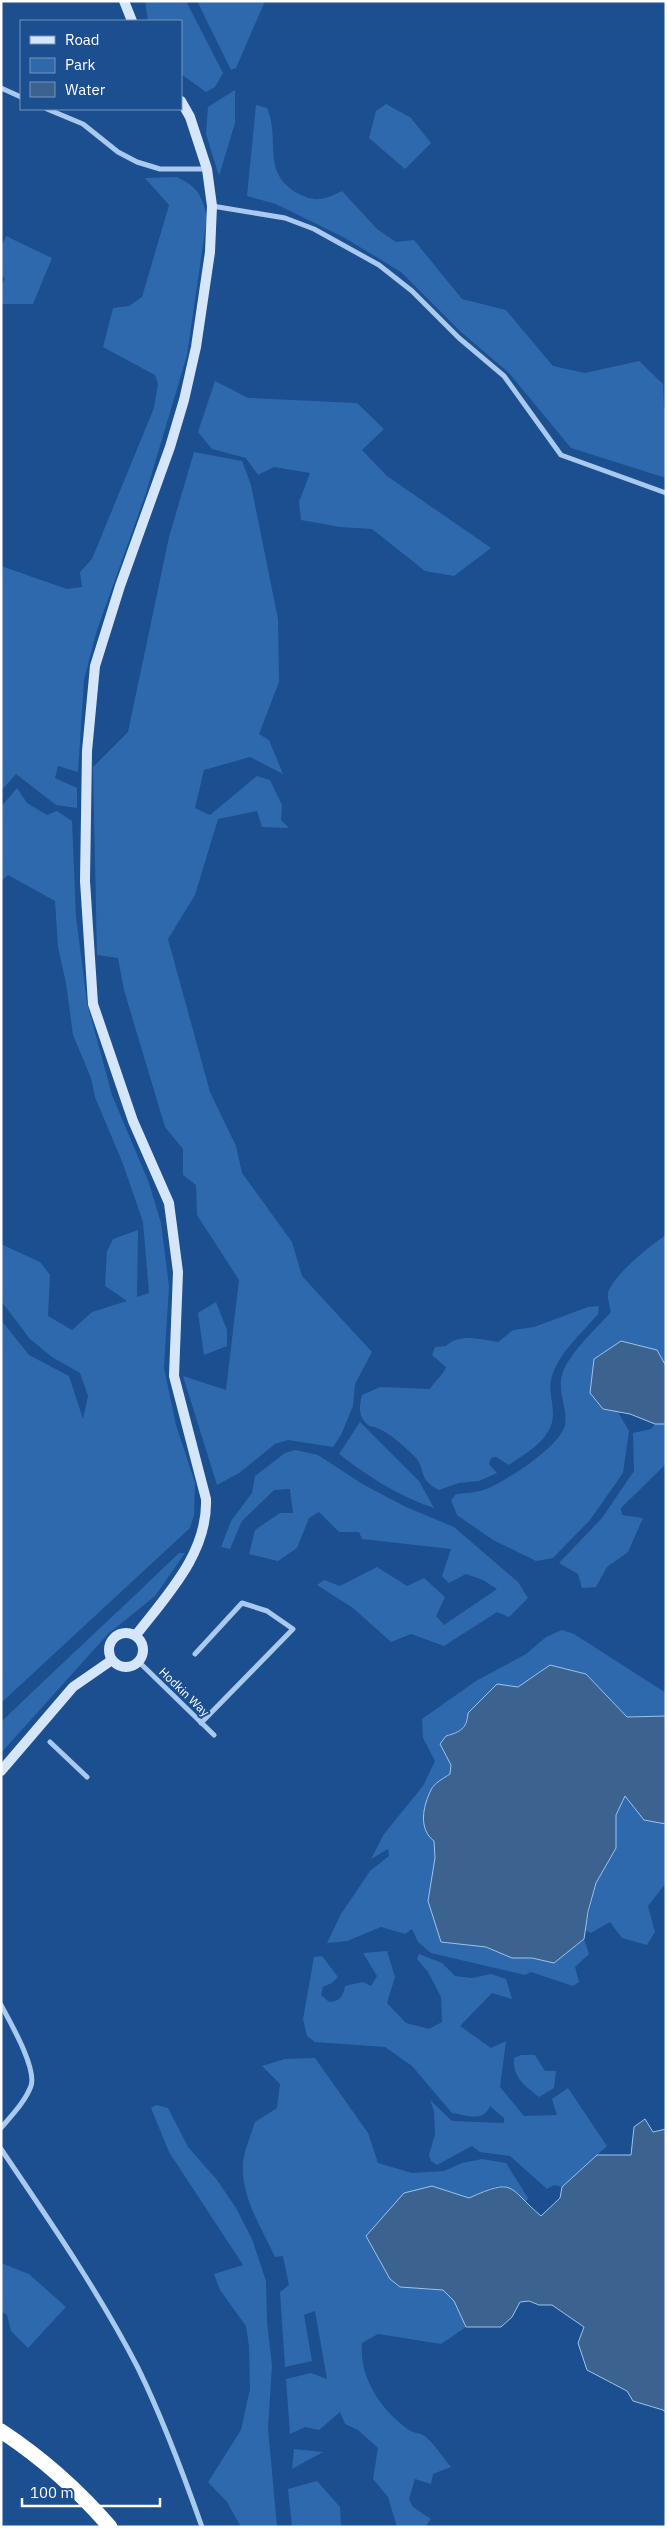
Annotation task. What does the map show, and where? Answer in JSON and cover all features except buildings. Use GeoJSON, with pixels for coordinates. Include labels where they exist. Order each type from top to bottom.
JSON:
{"type":"FeatureCollection","features":[{"type":"Feature","properties":{"kind":"highway"},"geometry":{"type":"LineString","coordinates":[[1,2431],[54,2470],[92,2506],[110,2527]]}},
{"type":"Feature","properties":{"kind":"street"},"geometry":{"type":"LineString","coordinates":[[124,1],[132,20]]}},
{"type":"Feature","properties":{"kind":"street"},"geometry":{"type":"LineString","coordinates":[[1,88],[20,97]]}},
{"type":"Feature","properties":{"kind":"street"},"geometry":{"type":"LineString","coordinates":[[136,1635],[179,1579],[199,1545],[206,1515],[206,1499],[174,1376],[178,1272],[169,1203],[132,1121],[93,1004],[85,881],[87,750],[95,666],[120,586],[170,447],[186,391],[203,304],[210,252],[212,206],[207,169],[190,117],[182,104]]}},
{"type":"Feature","properties":{"kind":"street"},"geometry":{"type":"LineString","coordinates":[[49,110],[83,124],[118,152],[137,162],[160,169],[207,169]]}},
{"type":"Feature","properties":{"kind":"street"},"geometry":{"type":"LineString","coordinates":[[212,206],[285,218],[314,229],[379,265],[412,291],[459,338],[504,376],[561,455],[666,492]]}},
{"type":"Feature","properties":{"kind":"street"},"geometry":{"type":"LineString","coordinates":[[194,1654],[242,1603],[267,1611],[293,1629],[201,1723]]}},
{"type":"Feature","properties":{"kind":"street"},"geometry":{"type":"LineString","coordinates":[[120,1634],[136,1635],[144,1648],[139,1662],[125,1668],[112,1660],[109,1650],[112,1640],[120,1634]]}},
{"type":"Feature","properties":{"kind":"street"},"geometry":{"type":"LineString","coordinates":[[1,1771],[73,1688],[112,1660]]}},
{"type":"Feature","properties":{"kind":"street","name":"Hodkin Way"},"geometry":{"type":"LineString","coordinates":[[139,1662],[214,1735]]}},
{"type":"Feature","properties":{"kind":"street"},"geometry":{"type":"LineString","coordinates":[[50,1742],[88,1776]]}},
{"type":"Feature","properties":{"kind":"street"},"geometry":{"type":"LineString","coordinates":[[1,2005],[28,2063],[31,2085],[18,2107],[1,2128]]}},
{"type":"Feature","properties":{"kind":"street"},"geometry":{"type":"LineString","coordinates":[[1,2149],[92,2288],[138,2368],[159,2415],[202,2527]]}},
{"type":"Feature","properties":{"kind":"green space"},"geometry":{"type":"Polygon","coordinates":[[[145,1],[186,1],[223,73],[215,87],[206,92],[182,75],[182,20],[148,20],[145,1]]]}},
{"type":"Feature","properties":{"kind":"green space"},"geometry":{"type":"Polygon","coordinates":[[[197,1],[265,1],[236,68],[231,70],[197,1]]]}},
{"type":"Feature","properties":{"kind":"green space"},"geometry":{"type":"Polygon","coordinates":[[[235,90],[235,123],[219,176],[206,134],[208,107],[235,90]]]}},
{"type":"Feature","properties":{"kind":"green space"},"geometry":{"type":"Polygon","coordinates":[[[386,104],[411,118],[431,143],[405,169],[369,138],[376,111],[386,104]]]}},
{"type":"Feature","properties":{"kind":"green space"},"geometry":{"type":"Polygon","coordinates":[[[256,105],[267,108],[271,120],[275,166],[287,186],[305,197],[316,199],[326,198],[342,191],[377,229],[396,242],[414,240],[462,299],[506,310],[553,366],[585,373],[639,361],[663,384],[664,408],[666,410],[666,478],[571,448],[509,373],[461,332],[401,272],[345,238],[276,204],[247,196],[256,105]]]}},
{"type":"Feature","properties":{"kind":"green space"},"geometry":{"type":"Polygon","coordinates":[[[177,177],[195,188],[198,192],[207,217],[187,355],[146,493],[96,633],[84,680],[78,772],[58,766],[55,778],[77,788],[77,808],[56,805],[16,774],[1,791],[1,566],[67,589],[82,587],[80,572],[92,559],[154,408],[158,384],[155,375],[103,347],[113,308],[129,306],[142,297],[169,205],[145,178],[177,177]]]}},
{"type":"Feature","properties":{"kind":"green space"},"geometry":{"type":"Polygon","coordinates":[[[6,236],[52,258],[33,304],[1,304],[1,285],[5,279],[1,275],[1,247],[6,236]]]}},
{"type":"Feature","properties":{"kind":"green space"},"geometry":{"type":"Polygon","coordinates":[[[215,381],[248,398],[357,403],[384,429],[362,450],[387,476],[491,548],[454,576],[425,571],[372,529],[340,527],[301,520],[299,502],[310,473],[274,467],[258,475],[246,458],[212,449],[198,432],[215,381]]]}},
{"type":"Feature","properties":{"kind":"green space"},"geometry":{"type":"Polygon","coordinates":[[[194,452],[242,461],[251,485],[278,619],[279,682],[259,734],[269,740],[283,774],[250,757],[204,770],[195,808],[210,815],[257,776],[270,780],[282,805],[281,820],[289,828],[262,827],[257,811],[218,819],[195,895],[168,939],[210,1092],[236,1146],[242,1173],[292,1242],[302,1276],[372,1352],[355,1384],[353,1406],[341,1435],[333,1447],[288,1440],[275,1444],[239,1473],[217,1485],[183,1376],[226,1390],[239,1280],[197,1215],[196,1185],[183,1175],[183,1149],[165,1127],[124,990],[118,958],[97,955],[93,767],[128,732],[169,537],[194,452]]]}},
{"type":"Feature","properties":{"kind":"green space"},"geometry":{"type":"Polygon","coordinates":[[[17,788],[27,803],[47,815],[57,811],[72,821],[76,917],[87,1003],[112,1095],[149,1183],[161,1223],[169,1286],[164,1368],[176,1425],[195,1483],[194,1515],[190,1528],[1,1703],[1,1320],[29,1355],[69,1376],[83,1419],[88,1396],[80,1373],[52,1357],[30,1339],[1,1301],[1,1244],[40,1262],[50,1275],[48,1316],[72,1330],[92,1312],[127,1301],[105,1286],[107,1251],[113,1239],[138,1230],[137,1297],[149,1293],[143,1222],[123,1164],[95,1097],[91,1078],[73,1035],[66,983],[58,947],[55,901],[8,875],[1,881],[1,807],[17,788]]]}},
{"type":"Feature","properties":{"kind":"green space"},"geometry":{"type":"Polygon","coordinates":[[[666,1235],[666,1366],[657,1350],[603,1409],[618,1412],[629,1431],[623,1473],[590,1520],[553,1558],[536,1561],[493,1540],[457,1515],[451,1500],[456,1494],[482,1490],[506,1479],[543,1453],[561,1434],[565,1425],[565,1412],[561,1392],[561,1379],[566,1364],[611,1312],[608,1293],[617,1278],[642,1253],[666,1235]]]}},
{"type":"Feature","properties":{"kind":"green space"},"geometry":{"type":"Polygon","coordinates":[[[216,1302],[227,1330],[227,1346],[204,1355],[198,1313],[216,1302]]]}},
{"type":"Feature","properties":{"kind":"green space"},"geometry":{"type":"Polygon","coordinates":[[[599,1306],[598,1314],[567,1349],[553,1373],[550,1389],[553,1415],[552,1424],[548,1432],[531,1450],[509,1465],[496,1457],[491,1458],[489,1464],[497,1473],[479,1481],[459,1483],[439,1490],[428,1482],[418,1461],[407,1449],[387,1433],[367,1424],[362,1418],[360,1408],[362,1395],[380,1387],[430,1389],[446,1367],[432,1355],[435,1347],[446,1346],[457,1339],[463,1338],[498,1342],[513,1330],[534,1327],[588,1307],[599,1306]]]}},
{"type":"Feature","properties":{"kind":"green space"},"geometry":{"type":"Polygon","coordinates":[[[360,1422],[419,1481],[434,1508],[408,1498],[384,1485],[339,1454],[360,1422]]]}},
{"type":"Feature","properties":{"kind":"green space"},"geometry":{"type":"Polygon","coordinates":[[[655,1424],[666,1424],[666,1464],[621,1508],[622,1515],[643,1518],[628,1552],[607,1567],[596,1587],[582,1588],[578,1574],[559,1563],[602,1518],[634,1471],[633,1433],[651,1429],[655,1424]]]}},
{"type":"Feature","properties":{"kind":"green space"},"geometry":{"type":"Polygon","coordinates":[[[295,1450],[318,1455],[364,1485],[406,1507],[454,1527],[518,1582],[528,1598],[509,1617],[497,1612],[444,1646],[411,1634],[391,1642],[353,1608],[317,1585],[324,1580],[340,1586],[377,1567],[407,1586],[424,1578],[445,1597],[436,1616],[444,1625],[497,1589],[483,1580],[466,1574],[449,1583],[442,1576],[451,1549],[362,1539],[359,1532],[339,1532],[319,1512],[309,1518],[297,1548],[278,1561],[249,1554],[255,1530],[280,1513],[293,1513],[290,1489],[274,1490],[242,1521],[230,1549],[221,1547],[231,1521],[252,1493],[255,1476],[285,1453],[295,1450]]]}},
{"type":"Feature","properties":{"kind":"green space"},"geometry":{"type":"Polygon","coordinates":[[[179,1553],[185,1553],[155,1596],[108,1634],[1,1753],[1,1722],[179,1553]]]}},
{"type":"Feature","properties":{"kind":"green space"},"geometry":{"type":"Polygon","coordinates":[[[562,1630],[574,1634],[666,1693],[666,1716],[627,1717],[586,1674],[550,1665],[467,1724],[460,1732],[446,1736],[451,1765],[450,1774],[432,1788],[435,1858],[428,1901],[468,1944],[486,1947],[512,1958],[532,1958],[554,1963],[584,1939],[589,1954],[575,1967],[579,1982],[573,1986],[531,1972],[525,1975],[431,1953],[418,1942],[412,1929],[405,1934],[381,1927],[347,1941],[327,1943],[341,1914],[370,1871],[389,1856],[388,1849],[371,1859],[384,1834],[423,1786],[435,1761],[423,1738],[422,1719],[476,1681],[526,1654],[546,1637],[562,1630]]]}},
{"type":"Feature","properties":{"kind":"green space"},"geometry":{"type":"Polygon","coordinates":[[[625,1796],[644,1820],[666,1824],[666,1883],[648,1906],[655,1932],[647,1945],[622,1938],[610,1922],[591,1933],[585,1930],[596,1883],[616,1848],[616,1815],[625,1796]]]}},
{"type":"Feature","properties":{"kind":"green space"},"geometry":{"type":"Polygon","coordinates":[[[387,1951],[395,1977],[387,2003],[406,2023],[429,2029],[442,2022],[441,1997],[428,1972],[417,1959],[419,1954],[442,1963],[455,1976],[472,1978],[491,1974],[506,1979],[512,1999],[492,1993],[460,2026],[491,2048],[506,2041],[500,2087],[524,2116],[557,2115],[552,2099],[568,2088],[607,2146],[562,2187],[554,2185],[547,2189],[510,2156],[480,2152],[472,2146],[437,2165],[431,2161],[429,2155],[435,2134],[434,2111],[430,2100],[452,2121],[504,2123],[504,2118],[490,2106],[483,2115],[474,2117],[452,2113],[412,2066],[385,2047],[315,2042],[307,2036],[303,2019],[314,1957],[322,1956],[338,1977],[332,1983],[323,1987],[321,1995],[329,2002],[340,1998],[345,1986],[363,1982],[371,1986],[377,1976],[363,1953],[387,1951]]]}},
{"type":"Feature","properties":{"kind":"green space"},"geometry":{"type":"Polygon","coordinates":[[[521,2055],[535,2055],[545,2071],[556,2071],[554,2088],[539,2097],[521,2081],[515,2071],[514,2058],[521,2055]]]}},
{"type":"Feature","properties":{"kind":"green space"},"geometry":{"type":"Polygon","coordinates":[[[315,2058],[368,2133],[378,2163],[412,2173],[444,2171],[462,2163],[482,2159],[506,2163],[528,2198],[526,2202],[511,2189],[500,2186],[469,2198],[432,2186],[400,2287],[443,2290],[454,2301],[466,2327],[441,2344],[378,2334],[362,2343],[364,2369],[368,2381],[381,2403],[389,2413],[409,2430],[427,2438],[451,2467],[433,2474],[431,2484],[415,2479],[409,2499],[413,2507],[431,2519],[425,2527],[397,2527],[388,2497],[373,2479],[378,2448],[358,2430],[345,2424],[340,2412],[319,2430],[305,2427],[290,2434],[286,2379],[311,2373],[327,2379],[315,2311],[304,2315],[312,2361],[285,2367],[280,2292],[289,2285],[283,2256],[275,2257],[248,2199],[243,2174],[243,2162],[255,2122],[277,2108],[280,2084],[262,2066],[285,2059],[315,2058]]]}},
{"type":"Feature","properties":{"kind":"green space"},"geometry":{"type":"Polygon","coordinates":[[[156,2105],[168,2108],[188,2147],[217,2180],[236,2208],[252,2239],[266,2281],[267,2322],[272,2365],[268,2428],[277,2527],[241,2527],[227,2502],[208,2482],[241,2430],[250,2389],[249,2346],[246,2326],[220,2290],[214,2274],[243,2265],[169,2152],[151,2108],[156,2105]]]}},
{"type":"Feature","properties":{"kind":"green space"},"geometry":{"type":"Polygon","coordinates":[[[1,2263],[29,2274],[66,2307],[28,2348],[11,2331],[7,2315],[1,2311],[1,2263]]]}},
{"type":"Feature","properties":{"kind":"green space"},"geometry":{"type":"Polygon","coordinates":[[[294,2449],[323,2452],[292,2469],[294,2449]]]}},
{"type":"Feature","properties":{"kind":"green space"},"geometry":{"type":"Polygon","coordinates":[[[317,2481],[340,2507],[341,2527],[292,2527],[288,2489],[317,2481]]]}},
{"type":"Feature","properties":{"kind":"water"},"geometry":{"type":"Polygon","coordinates":[[[621,1341],[657,1350],[666,1366],[666,1424],[655,1424],[630,1414],[603,1409],[590,1393],[594,1359],[621,1341]]]}},
{"type":"Feature","properties":{"kind":"water"},"geometry":{"type":"Polygon","coordinates":[[[550,1665],[586,1674],[627,1717],[666,1716],[666,1824],[644,1820],[625,1796],[616,1815],[616,1848],[596,1883],[588,1912],[584,1939],[554,1963],[532,1958],[512,1958],[486,1947],[441,1942],[428,1901],[435,1858],[434,1841],[429,1836],[424,1824],[424,1810],[432,1787],[450,1774],[451,1765],[440,1744],[446,1736],[462,1729],[466,1723],[468,1713],[497,1684],[518,1687],[550,1665]]]}},
{"type":"Feature","properties":{"kind":"water"},"geometry":{"type":"Polygon","coordinates":[[[645,2119],[653,2132],[666,2129],[666,2413],[663,2410],[633,2401],[627,2391],[587,2370],[578,2343],[584,2327],[552,2305],[539,2305],[529,2301],[520,2302],[512,2317],[501,2327],[466,2327],[454,2301],[443,2290],[400,2287],[390,2279],[366,2236],[404,2193],[432,2186],[469,2198],[495,2188],[510,2188],[541,2216],[560,2198],[562,2187],[597,2155],[631,2155],[634,2127],[645,2119]]]}}]}
